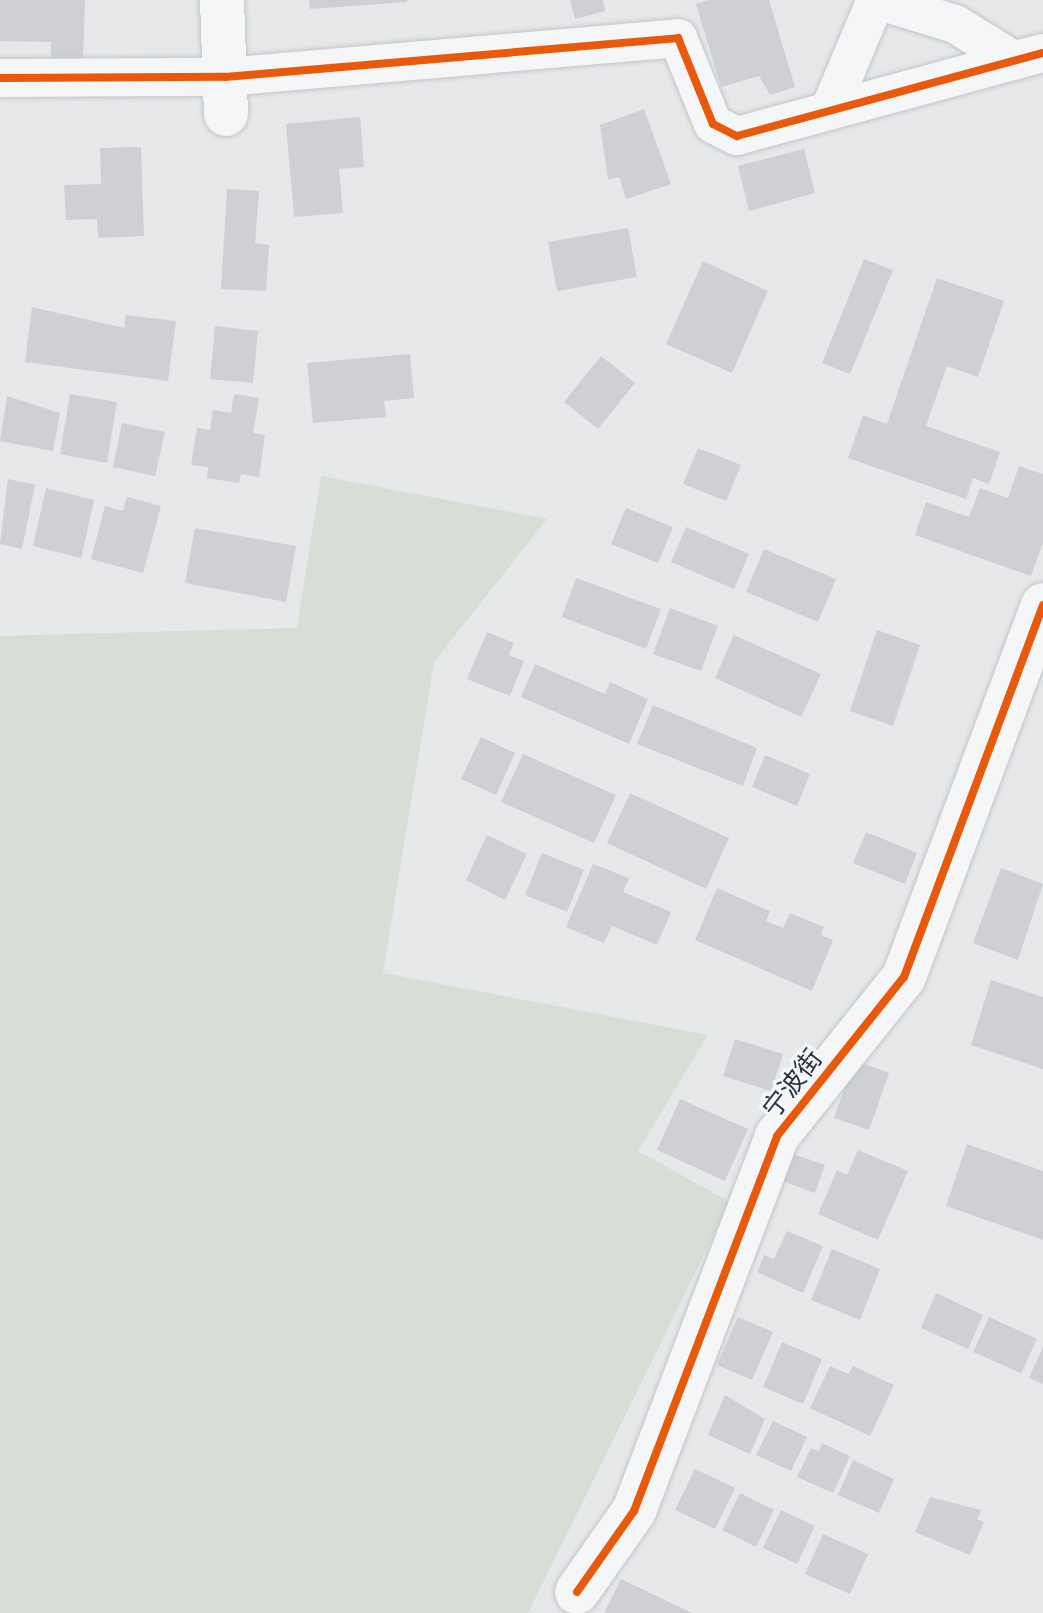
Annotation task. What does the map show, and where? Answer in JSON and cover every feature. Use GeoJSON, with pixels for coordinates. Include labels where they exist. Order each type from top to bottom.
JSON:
{"type":"FeatureCollection","features":[{"type":"Feature","properties":{"kind":"street"},"geometry":{"type":"LineString","coordinates":[[222,0],[226,95]]}},
{"type":"Feature","properties":{"kind":"street"},"geometry":{"type":"LineString","coordinates":[[829,111],[876,0],[955,24],[1029,57]]}},
{"type":"Feature","properties":{"kind":"street"},"geometry":{"type":"LineString","coordinates":[[0,78],[226,95],[678,38],[713,124],[737,136],[1029,57]]}},
{"type":"Feature","properties":{"kind":"street","name":"宁波街"},"geometry":{"type":"LineString","coordinates":[[577,1592],[634,1511],[777,1136],[904,977],[1043,605]]}},
{"type":"Feature","properties":{"kind":"shaded area"},"geometry":{"type":"Polygon","coordinates":[[[321,476],[547,519],[434,662],[383,973],[708,1035],[638,1151],[730,1202],[528,1613],[0,1613],[0,636],[297,628],[321,476]]]}},
{"type":"Feature","properties":{"kind":"building"},"geometry":{"type":"Polygon","coordinates":[[[0,0],[85,0],[83,63],[51,62],[51,42],[0,41],[0,0]]]}},
{"type":"Feature","properties":{"kind":"building"},"geometry":{"type":"Polygon","coordinates":[[[309,0],[407,0],[407,2],[310,9],[309,0]]]}},
{"type":"Feature","properties":{"kind":"building"},"geometry":{"type":"Polygon","coordinates":[[[570,0],[603,0],[605,11],[575,19],[570,0]]]}},
{"type":"Feature","properties":{"kind":"building"},"geometry":{"type":"Polygon","coordinates":[[[709,0],[769,0],[795,87],[770,95],[759,76],[721,87],[696,4],[709,0]]]}},
{"type":"Feature","properties":{"kind":"building"},"geometry":{"type":"Polygon","coordinates":[[[644,109],[671,184],[626,199],[619,177],[608,180],[600,125],[644,109]]]}},
{"type":"Feature","properties":{"kind":"building"},"geometry":{"type":"Polygon","coordinates":[[[360,117],[364,167],[339,169],[343,213],[294,217],[286,124],[360,117]]]}},
{"type":"Feature","properties":{"kind":"building"},"geometry":{"type":"Polygon","coordinates":[[[141,147],[144,236],[98,238],[97,219],[66,220],[64,185],[101,184],[100,148],[141,147]]]}},
{"type":"Feature","properties":{"kind":"building"},"geometry":{"type":"Polygon","coordinates":[[[804,149],[815,193],[749,211],[738,166],[804,149]]]}},
{"type":"Feature","properties":{"kind":"building"},"geometry":{"type":"Polygon","coordinates":[[[227,189],[259,191],[255,243],[269,245],[266,291],[221,289],[227,189]]]}},
{"type":"Feature","properties":{"kind":"building"},"geometry":{"type":"Polygon","coordinates":[[[628,228],[637,277],[557,291],[548,242],[628,228]]]}},
{"type":"Feature","properties":{"kind":"building"},"geometry":{"type":"Polygon","coordinates":[[[864,259],[893,270],[850,374],[822,363],[864,259]]]}},
{"type":"Feature","properties":{"kind":"building"},"geometry":{"type":"Polygon","coordinates":[[[703,261],[768,291],[732,373],[666,344],[703,261]]]}},
{"type":"Feature","properties":{"kind":"building"},"geometry":{"type":"Polygon","coordinates":[[[937,278],[1004,301],[978,377],[947,366],[926,426],[1000,452],[989,484],[973,478],[966,499],[848,458],[863,415],[887,424],[937,278]]]}},
{"type":"Feature","properties":{"kind":"building"},"geometry":{"type":"Polygon","coordinates":[[[32,307],[124,328],[126,315],[176,321],[168,381],[25,362],[32,307]]]}},
{"type":"Feature","properties":{"kind":"building"},"geometry":{"type":"Polygon","coordinates":[[[215,326],[258,331],[253,383],[210,379],[215,326]]]}},
{"type":"Feature","properties":{"kind":"building"},"geometry":{"type":"Polygon","coordinates":[[[410,354],[414,398],[384,401],[386,417],[313,423],[307,363],[410,354]]]}},
{"type":"Feature","properties":{"kind":"building"},"geometry":{"type":"Polygon","coordinates":[[[601,356],[635,383],[598,429],[564,402],[601,356]]]}},
{"type":"Feature","properties":{"kind":"building"},"geometry":{"type":"Polygon","coordinates":[[[70,394],[117,402],[107,463],[60,454],[70,394]]]}},
{"type":"Feature","properties":{"kind":"building"},"geometry":{"type":"Polygon","coordinates":[[[234,394],[259,398],[253,433],[265,435],[259,477],[241,474],[239,483],[207,478],[208,467],[191,465],[197,428],[210,430],[213,410],[231,413],[234,394]]]}},
{"type":"Feature","properties":{"kind":"building"},"geometry":{"type":"Polygon","coordinates":[[[7,396],[60,413],[53,451],[0,441],[7,396]]]}},
{"type":"Feature","properties":{"kind":"building"},"geometry":{"type":"Polygon","coordinates":[[[122,423],[165,432],[155,476],[113,467],[122,423]]]}},
{"type":"Feature","properties":{"kind":"building"},"geometry":{"type":"Polygon","coordinates":[[[698,448],[741,465],[726,501],[683,484],[698,448]]]}},
{"type":"Feature","properties":{"kind":"building"},"geometry":{"type":"Polygon","coordinates":[[[1019,466],[1043,474],[1043,543],[1031,576],[915,535],[926,502],[969,517],[980,488],[1008,498],[1019,466]]]}},
{"type":"Feature","properties":{"kind":"building"},"geometry":{"type":"Polygon","coordinates":[[[8,479],[35,485],[22,549],[0,544],[8,479]]]}},
{"type":"Feature","properties":{"kind":"building"},"geometry":{"type":"Polygon","coordinates":[[[46,488],[94,500],[81,558],[33,546],[46,488]]]}},
{"type":"Feature","properties":{"kind":"building"},"geometry":{"type":"Polygon","coordinates":[[[127,497],[161,506],[143,573],[91,559],[105,506],[123,511],[127,497]]]}},
{"type":"Feature","properties":{"kind":"building"},"geometry":{"type":"Polygon","coordinates":[[[626,508],[673,527],[658,563],[611,544],[626,508]]]}},
{"type":"Feature","properties":{"kind":"building"},"geometry":{"type":"Polygon","coordinates":[[[686,527],[749,554],[734,589],[671,562],[686,527]]]}},
{"type":"Feature","properties":{"kind":"building"},"geometry":{"type":"Polygon","coordinates":[[[195,528],[296,546],[286,602],[185,583],[195,528]]]}},
{"type":"Feature","properties":{"kind":"building"},"geometry":{"type":"Polygon","coordinates":[[[764,549],[836,579],[818,622],[746,592],[764,549]]]}},
{"type":"Feature","properties":{"kind":"building"},"geometry":{"type":"Polygon","coordinates":[[[576,578],[661,609],[646,649],[562,617],[576,578]]]}},
{"type":"Feature","properties":{"kind":"building"},"geometry":{"type":"Polygon","coordinates":[[[670,608],[718,626],[701,671],[653,654],[670,608]]]}},
{"type":"Feature","properties":{"kind":"building"},"geometry":{"type":"Polygon","coordinates":[[[877,630],[920,645],[893,726],[850,711],[877,630]]]}},
{"type":"Feature","properties":{"kind":"building"},"geometry":{"type":"Polygon","coordinates":[[[487,632],[514,643],[509,655],[524,661],[510,696],[467,679],[487,632]]]}},
{"type":"Feature","properties":{"kind":"building"},"geometry":{"type":"Polygon","coordinates":[[[734,635],[821,674],[801,717],[715,678],[734,635]]]}},
{"type":"Feature","properties":{"kind":"building"},"geometry":{"type":"Polygon","coordinates":[[[535,664],[605,694],[610,682],[648,699],[629,744],[521,697],[535,664]]]}},
{"type":"Feature","properties":{"kind":"building"},"geometry":{"type":"Polygon","coordinates":[[[653,705],[757,748],[743,786],[637,744],[653,705]]]}},
{"type":"Feature","properties":{"kind":"building"},"geometry":{"type":"Polygon","coordinates":[[[481,737],[515,753],[496,795],[461,779],[481,737]]]}},
{"type":"Feature","properties":{"kind":"building"},"geometry":{"type":"Polygon","coordinates":[[[523,754],[616,795],[594,843],[501,802],[523,754]]]}},
{"type":"Feature","properties":{"kind":"building"},"geometry":{"type":"Polygon","coordinates":[[[765,755],[810,774],[797,806],[752,787],[765,755]]]}},
{"type":"Feature","properties":{"kind":"building"},"geometry":{"type":"Polygon","coordinates":[[[630,793],[729,838],[706,889],[607,843],[630,793]]]}},
{"type":"Feature","properties":{"kind":"building"},"geometry":{"type":"Polygon","coordinates":[[[866,832],[917,853],[905,884],[853,863],[866,832]]]}},
{"type":"Feature","properties":{"kind":"building"},"geometry":{"type":"Polygon","coordinates":[[[487,835],[527,854],[505,900],[466,880],[487,835]]]}},
{"type":"Feature","properties":{"kind":"building"},"geometry":{"type":"Polygon","coordinates":[[[542,853],[584,870],[567,912],[525,895],[542,853]]]}},
{"type":"Feature","properties":{"kind":"building"},"geometry":{"type":"Polygon","coordinates":[[[593,864],[629,878],[623,892],[671,912],[657,945],[612,926],[604,943],[566,927],[593,864]]]}},
{"type":"Feature","properties":{"kind":"building"},"geometry":{"type":"Polygon","coordinates":[[[1001,868],[1043,884],[1018,960],[973,943],[1001,868]]]}},
{"type":"Feature","properties":{"kind":"building"},"geometry":{"type":"Polygon","coordinates":[[[717,888],[770,911],[766,921],[783,928],[790,913],[824,927],[821,935],[833,940],[812,991],[695,940],[717,888]]]}},
{"type":"Feature","properties":{"kind":"building"},"geometry":{"type":"Polygon","coordinates":[[[991,980],[1043,997],[1043,1069],[971,1045],[991,980]]]}},
{"type":"Feature","properties":{"kind":"building"},"geometry":{"type":"Polygon","coordinates":[[[735,1039],[783,1054],[771,1091],[723,1076],[735,1039]]]}},
{"type":"Feature","properties":{"kind":"building"},"geometry":{"type":"Polygon","coordinates":[[[854,1060],[889,1073],[869,1130],[834,1118],[854,1060]]]}},
{"type":"Feature","properties":{"kind":"building"},"geometry":{"type":"Polygon","coordinates":[[[680,1099],[748,1129],[725,1181],[657,1150],[680,1099]]]}},
{"type":"Feature","properties":{"kind":"building"},"geometry":{"type":"Polygon","coordinates":[[[967,1144],[1043,1171],[1043,1240],[946,1206],[967,1144]]]}},
{"type":"Feature","properties":{"kind":"building"},"geometry":{"type":"Polygon","coordinates":[[[782,1150],[825,1165],[815,1193],[772,1177],[782,1150]]]}},
{"type":"Feature","properties":{"kind":"building"},"geometry":{"type":"Polygon","coordinates":[[[858,1150],[908,1171],[878,1240],[818,1214],[837,1170],[847,1175],[858,1150]]]}},
{"type":"Feature","properties":{"kind":"building"},"geometry":{"type":"Polygon","coordinates":[[[787,1231],[823,1246],[803,1293],[757,1272],[764,1255],[774,1259],[787,1231]]]}},
{"type":"Feature","properties":{"kind":"building"},"geometry":{"type":"Polygon","coordinates":[[[832,1249],[880,1269],[860,1320],[811,1300],[832,1249]]]}},
{"type":"Feature","properties":{"kind":"building"},"geometry":{"type":"Polygon","coordinates":[[[936,1293],[983,1315],[968,1349],[921,1328],[936,1293]]]}},
{"type":"Feature","properties":{"kind":"building"},"geometry":{"type":"Polygon","coordinates":[[[738,1317],[773,1332],[752,1380],[717,1365],[738,1317]]]}},
{"type":"Feature","properties":{"kind":"building"},"geometry":{"type":"Polygon","coordinates":[[[989,1317],[1037,1339],[1021,1373],[973,1352],[989,1317]]]}},
{"type":"Feature","properties":{"kind":"building"},"geometry":{"type":"Polygon","coordinates":[[[782,1342],[822,1359],[803,1404],[763,1387],[782,1342]]]}},
{"type":"Feature","properties":{"kind":"building"},"geometry":{"type":"Polygon","coordinates":[[[1043,1347],[1043,1384],[1029,1378],[1043,1347]]]}},
{"type":"Feature","properties":{"kind":"building"},"geometry":{"type":"Polygon","coordinates":[[[830,1366],[848,1374],[853,1366],[894,1385],[870,1436],[810,1408],[830,1366]]]}},
{"type":"Feature","properties":{"kind":"building"},"geometry":{"type":"Polygon","coordinates":[[[725,1395],[765,1419],[750,1454],[708,1435],[725,1395]]]}},
{"type":"Feature","properties":{"kind":"building"},"geometry":{"type":"Polygon","coordinates":[[[773,1421],[807,1437],[791,1471],[756,1455],[773,1421]]]}},
{"type":"Feature","properties":{"kind":"building"},"geometry":{"type":"Polygon","coordinates":[[[822,1443],[850,1456],[833,1493],[797,1477],[811,1448],[819,1451],[822,1443]]]}},
{"type":"Feature","properties":{"kind":"building"},"geometry":{"type":"Polygon","coordinates":[[[853,1460],[894,1479],[879,1513],[838,1495],[853,1460]]]}},
{"type":"Feature","properties":{"kind":"building"},"geometry":{"type":"Polygon","coordinates":[[[695,1469],[735,1488],[715,1529],[675,1510],[695,1469]]]}},
{"type":"Feature","properties":{"kind":"building"},"geometry":{"type":"Polygon","coordinates":[[[740,1493],[774,1510],[756,1547],[722,1530],[740,1493]]]}},
{"type":"Feature","properties":{"kind":"building"},"geometry":{"type":"Polygon","coordinates":[[[930,1497],[981,1510],[977,1519],[984,1522],[970,1555],[915,1532],[930,1497]]]}},
{"type":"Feature","properties":{"kind":"building"},"geometry":{"type":"Polygon","coordinates":[[[781,1510],[815,1526],[797,1564],[763,1548],[781,1510]]]}},
{"type":"Feature","properties":{"kind":"building"},"geometry":{"type":"Polygon","coordinates":[[[823,1534],[868,1554],[850,1594],[805,1574],[823,1534]]]}},
{"type":"Feature","properties":{"kind":"building"},"geometry":{"type":"Polygon","coordinates":[[[621,1579],[692,1613],[604,1613],[621,1579]]]}},
{"type":"Feature","properties":{"kind":"cycle path"},"geometry":{"type":"LineString","coordinates":[[0,78],[225,77],[678,38],[713,124],[737,136],[1043,53]]}},
{"type":"Feature","properties":{"kind":"cycle path"},"geometry":{"type":"LineString","coordinates":[[577,1592],[634,1511],[777,1136],[904,977],[1043,605]]}}]}
